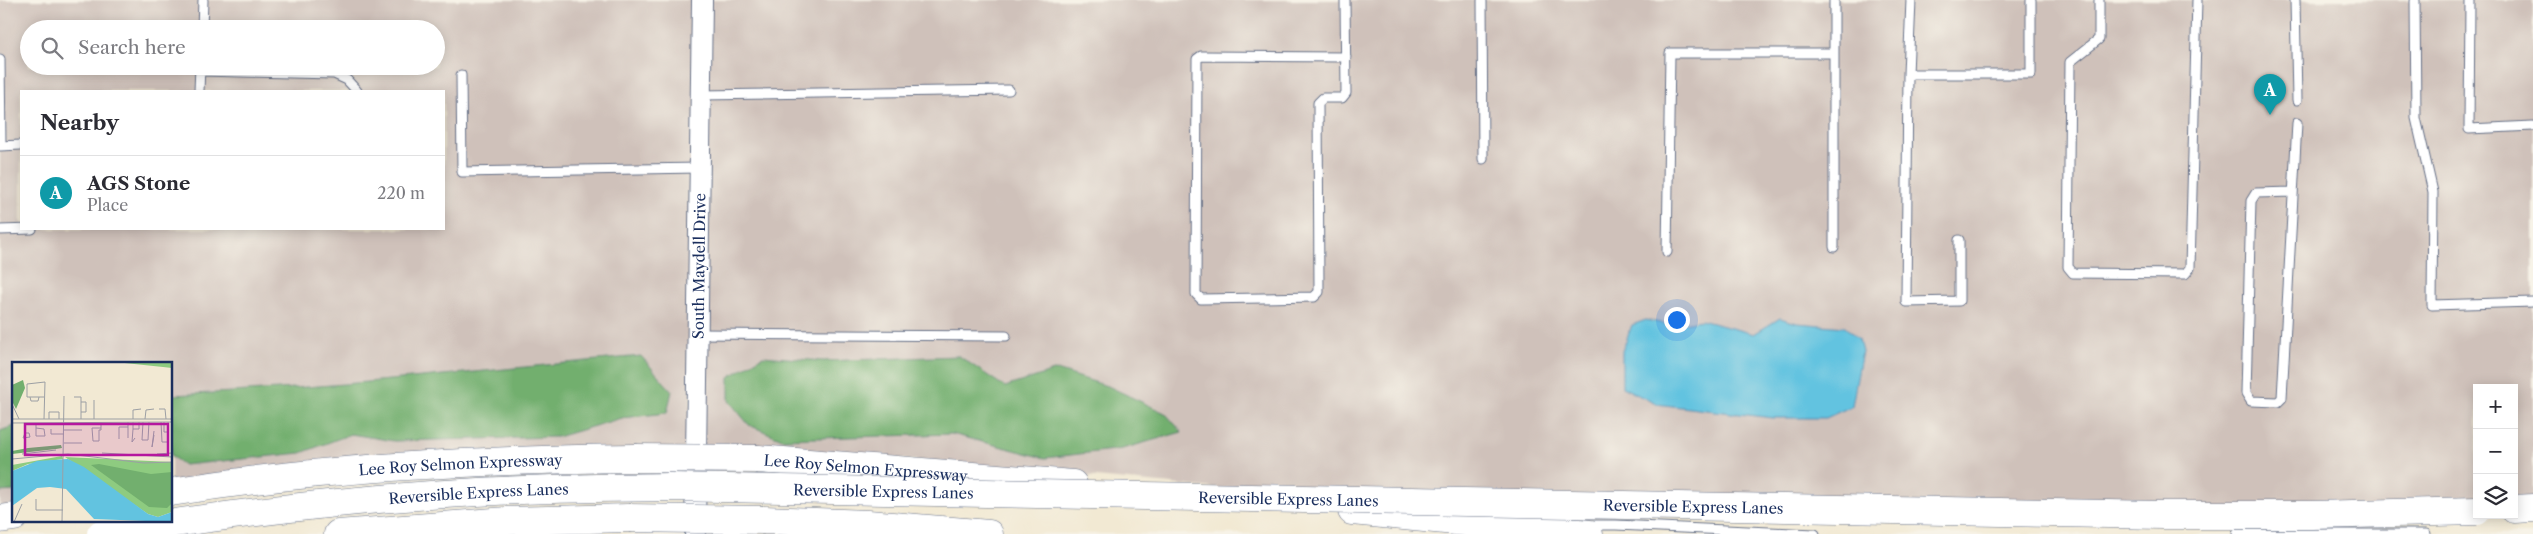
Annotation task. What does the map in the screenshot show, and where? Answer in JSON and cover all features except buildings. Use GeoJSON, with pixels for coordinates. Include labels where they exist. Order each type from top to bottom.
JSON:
{"type":"FeatureCollection","features":[{"type":"Feature","properties":{"kind":"highway","name":"Lee Roy Selmon Expressway"},"geometry":{"type":"LineString","coordinates":[[172,492],[283,477],[458,462],[635,458],[758,459],[976,474],[1589,534]]}},
{"type":"Feature","properties":{"kind":"highway","name":"Reversible Express Lanes"},"geometry":{"type":"LineString","coordinates":[[101,534],[268,509],[386,498],[538,489],[642,488],[2162,515],[2321,515],[2473,511]]}},
{"type":"Feature","properties":{"kind":"highway"},"geometry":{"type":"LineString","coordinates":[[2518,509],[2533,508]]}},
{"type":"Feature","properties":{"kind":"highway"},"geometry":{"type":"LineString","coordinates":[[338,534],[507,521],[629,518],[868,524],[989,534]]}},
{"type":"Feature","properties":{"kind":"street","name":"South Maydell Drive"},"geometry":{"type":"LineString","coordinates":[[695,534],[702,0]]}},
{"type":"Feature","properties":{"kind":"lane"},"geometry":{"type":"LineString","coordinates":[[202,20],[203,0]]}},
{"type":"Feature","properties":{"kind":"lane"},"geometry":{"type":"LineString","coordinates":[[1345,0],[1346,57],[1345,96],[1342,98],[1323,98],[1318,103],[1319,292],[1314,298],[1201,299],[1198,297],[1197,59],[1201,56],[1346,57]]}},
{"type":"Feature","properties":{"kind":"lane"},"geometry":{"type":"LineString","coordinates":[[1482,0],[1483,159]]}},
{"type":"Feature","properties":{"kind":"lane"},"geometry":{"type":"LineString","coordinates":[[1834,0],[1834,247]]}},
{"type":"Feature","properties":{"kind":"lane"},"geometry":{"type":"LineString","coordinates":[[1911,0],[1908,74],[1906,302],[1959,301],[1959,240]]}},
{"type":"Feature","properties":{"kind":"lane"},"geometry":{"type":"LineString","coordinates":[[1908,74],[2031,74],[2031,0]]}},
{"type":"Feature","properties":{"kind":"lane"},"geometry":{"type":"LineString","coordinates":[[2099,0],[2099,39],[2070,62],[2068,267],[2074,273],[2185,274],[2190,268],[2197,0]]}},
{"type":"Feature","properties":{"kind":"lane"},"geometry":{"type":"LineString","coordinates":[[2295,0],[2297,100]]}},
{"type":"Feature","properties":{"kind":"lane"},"geometry":{"type":"LineString","coordinates":[[2415,0],[2416,118],[2433,192],[2432,305],[2533,302]]}},
{"type":"Feature","properties":{"kind":"lane"},"geometry":{"type":"LineString","coordinates":[[2470,0],[2470,130],[2533,126]]}},
{"type":"Feature","properties":{"kind":"lane"},"geometry":{"type":"LineString","coordinates":[[1667,252],[1670,53],[1834,52]]}},
{"type":"Feature","properties":{"kind":"lane"},"geometry":{"type":"LineString","coordinates":[[0,59],[1,146],[20,144]]}},
{"type":"Feature","properties":{"kind":"lane"},"geometry":{"type":"LineString","coordinates":[[199,90],[200,75]]}},
{"type":"Feature","properties":{"kind":"lane"},"geometry":{"type":"LineString","coordinates":[[336,75],[348,80],[356,90]]}},
{"type":"Feature","properties":{"kind":"lane"},"geometry":{"type":"LineString","coordinates":[[461,75],[462,172],[700,168]]}},
{"type":"Feature","properties":{"kind":"lane"},"geometry":{"type":"LineString","coordinates":[[701,95],[1009,90]]}},
{"type":"Feature","properties":{"kind":"lane"},"geometry":{"type":"LineString","coordinates":[[2292,192],[2256,193],[2251,201],[2246,393],[2251,401],[2278,402],[2282,398],[2297,123]]}},
{"type":"Feature","properties":{"kind":"lane"},"geometry":{"type":"LineString","coordinates":[[0,230],[20,229]]}},
{"type":"Feature","properties":{"kind":"lane"},"geometry":{"type":"LineString","coordinates":[[698,334],[1006,336]]}},
{"type":"Feature","properties":{"kind":"lane"},"geometry":{"type":"LineString","coordinates":[[1537,529],[1616,524],[1815,534]]}},
{"type":"Feature","properties":{"kind":"lane"},"geometry":{"type":"LineString","coordinates":[[2237,534],[2426,534]]}},
{"type":"Feature","properties":{"kind":"shaded area"},"geometry":{"type":"Polygon","coordinates":[[[0,0],[701,0],[689,449],[172,486],[172,362],[12,362],[12,511],[0,513],[0,0]]]}},
{"type":"Feature","properties":{"kind":"shaded area"},"geometry":{"type":"Polygon","coordinates":[[[707,0],[2533,0],[2533,509],[2518,509],[2518,384],[2473,384],[2473,510],[1428,508],[871,456],[694,446],[707,0]]]}},
{"type":"Feature","properties":{"kind":"green space"},"geometry":{"type":"Polygon","coordinates":[[[641,356],[672,391],[667,413],[622,418],[557,437],[394,441],[351,434],[301,453],[184,465],[172,457],[172,395],[348,384],[641,356]]]}},
{"type":"Feature","properties":{"kind":"green space"},"geometry":{"type":"Polygon","coordinates":[[[763,356],[823,361],[959,356],[1005,387],[1057,370],[1110,387],[1165,413],[1182,432],[1122,449],[1045,458],[952,434],[782,439],[749,425],[729,401],[729,377],[763,356]]]}},
{"type":"Feature","properties":{"kind":"green space"},"geometry":{"type":"Polygon","coordinates":[[[12,427],[12,491],[0,492],[0,431],[12,427]]]}},
{"type":"Feature","properties":{"kind":"water"},"geometry":{"type":"Polygon","coordinates":[[[1780,318],[1797,323],[1845,327],[1859,339],[1862,351],[1852,406],[1826,418],[1773,418],[1656,404],[1622,387],[1622,351],[1632,325],[1646,320],[1670,325],[1701,320],[1754,334],[1780,318]]]}},
{"type":"Feature","properties":{"kind":"place","name":"AGS Stone"},"geometry":{"type":"Point","coordinates":[2270,115]}}]}
